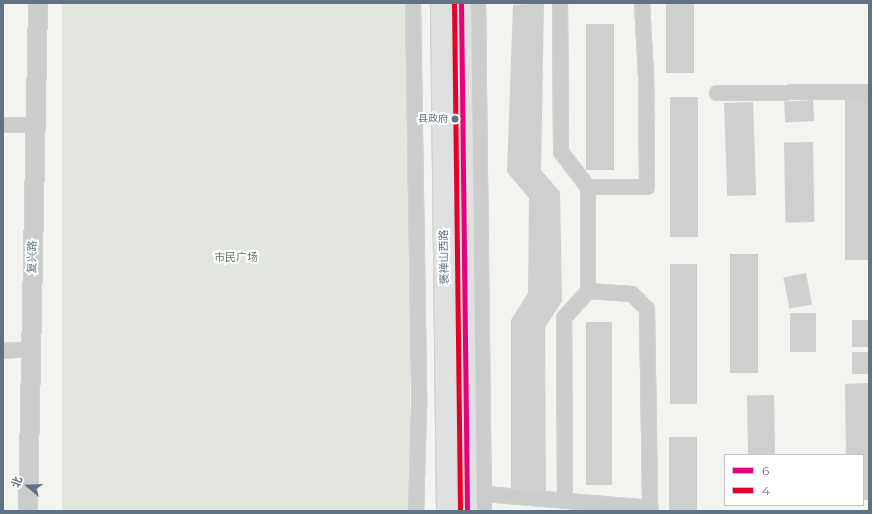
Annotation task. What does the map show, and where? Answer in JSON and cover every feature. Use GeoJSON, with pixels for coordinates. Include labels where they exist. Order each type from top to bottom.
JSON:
{"type":"FeatureCollection","features":[{"type":"Feature","properties":{"kind":"main road","name":"褒禅山西路"},"geometry":{"type":"LineString","coordinates":[[441,3],[447,511]]}},
{"type":"Feature","properties":{"kind":"main road","name":"褒禅山西路"},"geometry":{"type":"LineString","coordinates":[[461,3],[468,511]]}},
{"type":"Feature","properties":{"kind":"street","name":"复兴路"},"geometry":{"type":"LineString","coordinates":[[28,511],[38,3]]}},
{"type":"Feature","properties":{"kind":"street"},"geometry":{"type":"LineString","coordinates":[[413,3],[419,406],[416,511]]}},
{"type":"Feature","properties":{"kind":"street"},"geometry":{"type":"LineString","coordinates":[[478,3],[485,494],[484,511]]}},
{"type":"Feature","properties":{"kind":"street"},"geometry":{"type":"LineString","coordinates":[[560,3],[561,152],[588,187],[588,291],[564,318],[565,501]]}},
{"type":"Feature","properties":{"kind":"street"},"geometry":{"type":"LineString","coordinates":[[588,187],[647,187],[646,76],[642,3]]}},
{"type":"Feature","properties":{"kind":"street"},"geometry":{"type":"LineString","coordinates":[[717,94],[869,92]]}},
{"type":"Feature","properties":{"kind":"street"},"geometry":{"type":"LineString","coordinates":[[3,124],[36,125]]}},
{"type":"Feature","properties":{"kind":"street"},"geometry":{"type":"LineString","coordinates":[[485,494],[650,509],[647,309],[632,294],[588,291]]}},
{"type":"Feature","properties":{"kind":"street"},"geometry":{"type":"LineString","coordinates":[[3,351],[30,349]]}},
{"type":"Feature","properties":{"kind":"green space","name":"市民广场"},"geometry":{"type":"Polygon","coordinates":[[[62,3],[410,3],[410,511],[62,511],[62,3]]]}},
{"type":"Feature","properties":{"kind":"building"},"geometry":{"type":"Polygon","coordinates":[[[544,3],[541,170],[560,192],[562,301],[545,328],[546,492],[511,491],[511,320],[528,293],[529,198],[507,172],[513,5],[544,3]]]}},
{"type":"Feature","properties":{"kind":"building"},"geometry":{"type":"Polygon","coordinates":[[[666,3],[694,3],[694,73],[666,73],[666,3]]]}},
{"type":"Feature","properties":{"kind":"building"},"geometry":{"type":"Polygon","coordinates":[[[586,24],[614,24],[614,170],[586,170],[586,24]]]}},
{"type":"Feature","properties":{"kind":"building"},"geometry":{"type":"Polygon","coordinates":[[[845,96],[869,96],[869,260],[845,260],[845,96]]]}},
{"type":"Feature","properties":{"kind":"building"},"geometry":{"type":"Polygon","coordinates":[[[670,97],[698,97],[698,237],[670,237],[670,97]]]}},
{"type":"Feature","properties":{"kind":"building"},"geometry":{"type":"Polygon","coordinates":[[[813,100],[814,121],[785,122],[784,102],[813,100]]]}},
{"type":"Feature","properties":{"kind":"building"},"geometry":{"type":"Polygon","coordinates":[[[753,102],[756,195],[727,196],[724,103],[753,102]]]}},
{"type":"Feature","properties":{"kind":"building"},"geometry":{"type":"Polygon","coordinates":[[[813,142],[814,222],[785,222],[784,143],[813,142]]]}},
{"type":"Feature","properties":{"kind":"building"},"geometry":{"type":"Polygon","coordinates":[[[730,254],[758,254],[758,373],[730,373],[730,254]]]}},
{"type":"Feature","properties":{"kind":"building"},"geometry":{"type":"Polygon","coordinates":[[[670,264],[697,264],[697,404],[670,404],[670,264]]]}},
{"type":"Feature","properties":{"kind":"building"},"geometry":{"type":"Polygon","coordinates":[[[806,273],[812,304],[790,309],[783,277],[806,273]]]}},
{"type":"Feature","properties":{"kind":"building"},"geometry":{"type":"Polygon","coordinates":[[[790,313],[816,313],[816,352],[790,352],[790,313]]]}},
{"type":"Feature","properties":{"kind":"building"},"geometry":{"type":"Polygon","coordinates":[[[852,320],[869,320],[869,347],[852,347],[852,320]]]}},
{"type":"Feature","properties":{"kind":"building"},"geometry":{"type":"Polygon","coordinates":[[[586,322],[612,322],[612,485],[586,485],[586,322]]]}},
{"type":"Feature","properties":{"kind":"building"},"geometry":{"type":"Polygon","coordinates":[[[852,352],[869,352],[869,374],[852,374],[852,352]]]}},
{"type":"Feature","properties":{"kind":"building"},"geometry":{"type":"Polygon","coordinates":[[[869,383],[869,500],[864,500],[864,454],[846,454],[845,384],[869,383]]]}},
{"type":"Feature","properties":{"kind":"building"},"geometry":{"type":"Polygon","coordinates":[[[747,395],[774,395],[775,454],[748,454],[747,395]]]}},
{"type":"Feature","properties":{"kind":"building"},"geometry":{"type":"Polygon","coordinates":[[[669,437],[697,437],[697,511],[669,511],[669,437]]]}},
{"type":"Feature","properties":{"kind":"transit line","name":"4"},"geometry":{"type":"LineString","coordinates":[[454,3],[460,511]]}},
{"type":"Feature","properties":{"kind":"transit line","name":"6"},"geometry":{"type":"LineString","coordinates":[[461,3],[467,511]]}},
{"type":"Feature","properties":{"kind":"place","name":"县政府"},"geometry":{"type":"Point","coordinates":[455,119]}}]}
